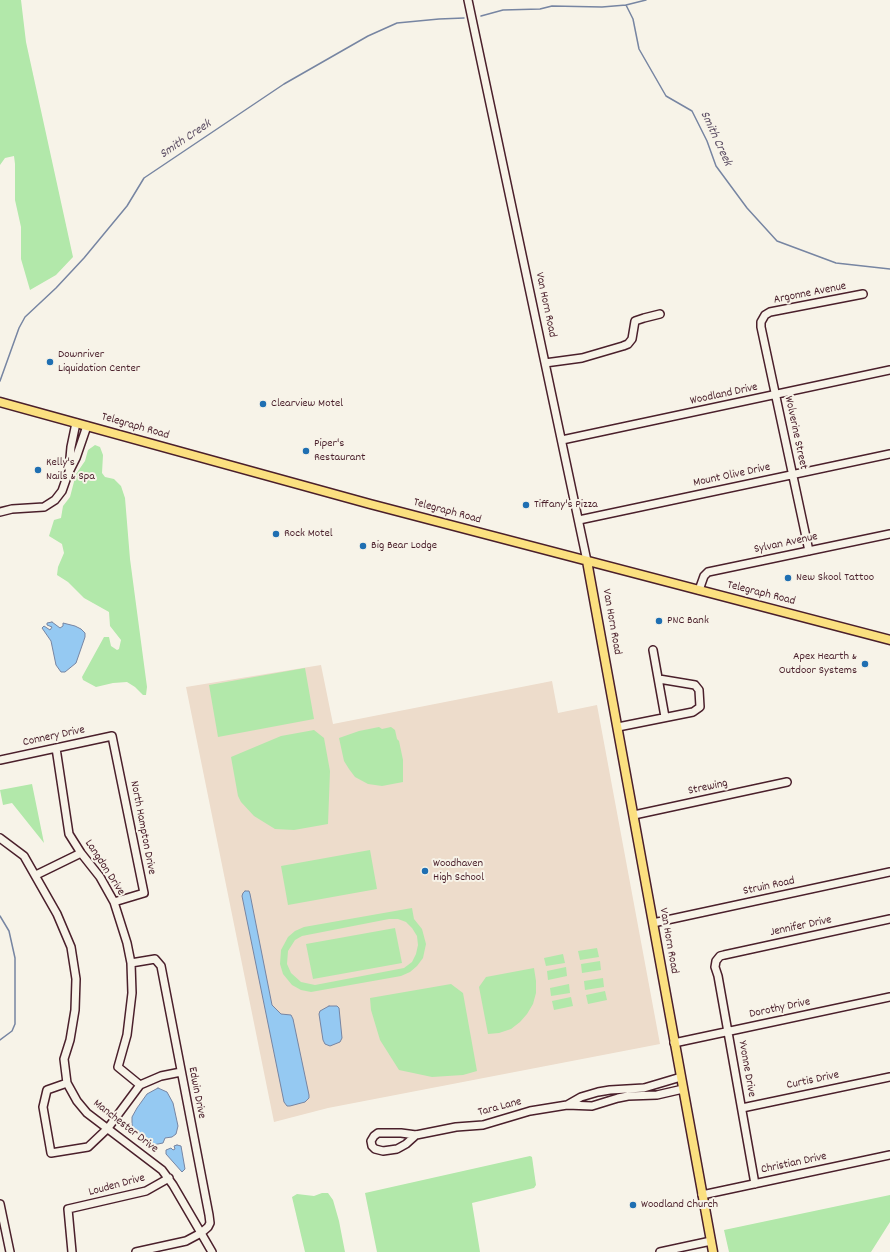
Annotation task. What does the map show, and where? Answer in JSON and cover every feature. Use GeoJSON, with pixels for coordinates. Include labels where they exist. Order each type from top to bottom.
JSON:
{"type":"FeatureCollection","features":[{"type":"Feature","properties":{"kind":"main road","name":"Telegraph Road"},"geometry":{"type":"LineString","coordinates":[[0,402],[364,502],[890,640]]}},
{"type":"Feature","properties":{"kind":"main road","name":"Van Horn Road"},"geometry":{"type":"LineString","coordinates":[[587,561],[713,1252]]}},
{"type":"Feature","properties":{"kind":"street","name":"Van Horn Road"},"geometry":{"type":"LineString","coordinates":[[468,0],[587,561]]}},
{"type":"Feature","properties":{"kind":"street","name":"Argonne Avenue"},"geometry":{"type":"LineString","coordinates":[[762,319],[770,312],[863,294]]}},
{"type":"Feature","properties":{"kind":"street"},"geometry":{"type":"LineString","coordinates":[[545,363],[582,358],[624,346],[632,339],[635,321],[660,314]]}},
{"type":"Feature","properties":{"kind":"street","name":"Wolverine Street"},"geometry":{"type":"LineString","coordinates":[[762,319],[761,327],[808,551]]}},
{"type":"Feature","properties":{"kind":"street","name":"Woodland Drive"},"geometry":{"type":"LineString","coordinates":[[562,440],[890,370]]}},
{"type":"Feature","properties":{"kind":"street"},"geometry":{"type":"LineString","coordinates":[[68,474],[71,447],[76,423]]}},
{"type":"Feature","properties":{"kind":"street"},"geometry":{"type":"LineString","coordinates":[[0,512],[12,508],[39,508],[48,506],[55,500],[62,491],[76,458],[87,426]]}},
{"type":"Feature","properties":{"kind":"street","name":"Mount Olive Drive"},"geometry":{"type":"LineString","coordinates":[[579,520],[890,454]]}},
{"type":"Feature","properties":{"kind":"street","name":"Sylvan Avenue"},"geometry":{"type":"LineString","coordinates":[[699,590],[704,576],[708,572],[890,534]]}},
{"type":"Feature","properties":{"kind":"street"},"geometry":{"type":"LineString","coordinates":[[653,650],[665,717]]}},
{"type":"Feature","properties":{"kind":"street"},"geometry":{"type":"LineString","coordinates":[[618,727],[696,712],[700,704],[699,690],[697,687],[694,685],[659,679]]}},
{"type":"Feature","properties":{"kind":"street","name":"Connery Drive"},"geometry":{"type":"LineString","coordinates":[[0,760],[112,736]]}},
{"type":"Feature","properties":{"kind":"street","name":"North Hampton Drive"},"geometry":{"type":"LineString","coordinates":[[112,736],[144,893],[114,902]]}},
{"type":"Feature","properties":{"kind":"street","name":"Langdon Drive"},"geometry":{"type":"LineString","coordinates":[[56,748],[69,834],[81,853],[100,877],[114,902],[124,929],[131,963],[131,1000],[127,1035],[118,1067],[140,1085]]}},
{"type":"Feature","properties":{"kind":"street","name":"Strewing"},"geometry":{"type":"LineString","coordinates":[[634,815],[787,782]]}},
{"type":"Feature","properties":{"kind":"street","name":"Manchester Drive"},"geometry":{"type":"LineString","coordinates":[[0,838],[24,856],[57,914],[71,947],[76,979],[75,1010],[70,1040],[64,1059],[67,1083],[77,1102],[87,1113],[155,1164],[169,1178],[201,1233]]}},
{"type":"Feature","properties":{"kind":"street"},"geometry":{"type":"LineString","coordinates":[[36,875],[81,853]]}},
{"type":"Feature","properties":{"kind":"street","name":"Struin Road"},"geometry":{"type":"LineString","coordinates":[[653,923],[890,872]]}},
{"type":"Feature","properties":{"kind":"street","name":"Jennifer Drive"},"geometry":{"type":"LineString","coordinates":[[717,959],[724,955],[890,919]]}},
{"type":"Feature","properties":{"kind":"street","name":"Edwin Drive"},"geometry":{"type":"LineString","coordinates":[[131,963],[156,959],[161,966],[210,1221],[208,1227],[201,1233]]}},
{"type":"Feature","properties":{"kind":"street","name":"Yvonne Drive"},"geometry":{"type":"LineString","coordinates":[[717,959],[715,967],[718,976],[755,1184]]}},
{"type":"Feature","properties":{"kind":"street","name":"Dorothy Drive"},"geometry":{"type":"LineString","coordinates":[[674,1043],[890,998]]}},
{"type":"Feature","properties":{"kind":"street"},"geometry":{"type":"LineString","coordinates":[[67,1083],[47,1090],[43,1107],[51,1153],[88,1147],[108,1128],[140,1085],[157,1077],[181,1072]]}},
{"type":"Feature","properties":{"kind":"street","name":"Curtis Drive"},"geometry":{"type":"LineString","coordinates":[[742,1108],[890,1076]]}},
{"type":"Feature","properties":{"kind":"street","name":"Tara Lane"},"geometry":{"type":"LineString","coordinates":[[567,1105],[581,1097],[610,1090],[644,1088],[681,1077]]}},
{"type":"Feature","properties":{"kind":"street"},"geometry":{"type":"LineString","coordinates":[[644,1088],[646,1097]]}},
{"type":"Feature","properties":{"kind":"street","name":"Tara Lane"},"geometry":{"type":"LineString","coordinates":[[416,1135],[406,1144],[397,1149],[383,1152],[375,1149],[372,1146],[371,1141],[378,1133],[401,1133],[416,1135],[456,1127],[484,1125],[530,1111],[567,1105],[592,1106],[628,1096],[646,1097],[683,1089]]}},
{"type":"Feature","properties":{"kind":"street"},"geometry":{"type":"LineString","coordinates":[[610,1090],[612,1101]]}},
{"type":"Feature","properties":{"kind":"street","name":"Christian Drive"},"geometry":{"type":"LineString","coordinates":[[702,1195],[890,1155]]}},
{"type":"Feature","properties":{"kind":"street","name":"Louden Drive"},"geometry":{"type":"LineString","coordinates":[[72,1252],[68,1210],[146,1192],[169,1178]]}},
{"type":"Feature","properties":{"kind":"street"},"geometry":{"type":"LineString","coordinates":[[0,1204],[10,1252]]}},
{"type":"Feature","properties":{"kind":"street"},"geometry":{"type":"LineString","coordinates":[[136,1252],[186,1241],[201,1233],[212,1252]]}},
{"type":"Feature","properties":{"kind":"street"},"geometry":{"type":"LineString","coordinates":[[660,1252],[711,1241]]}},
{"type":"Feature","properties":{"kind":"shaded area","name":"Woodhaven High School"},"geometry":{"type":"Polygon","coordinates":[[[321,665],[333,724],[552,681],[558,713],[597,705],[660,1044],[328,1108],[274,1122],[186,687],[321,665]]]}},
{"type":"Feature","properties":{"kind":"green space"},"geometry":{"type":"Polygon","coordinates":[[[0,0],[21,0],[26,42],[73,257],[56,275],[30,290],[21,259],[21,227],[15,200],[14,156],[5,158],[0,165],[0,0]]]}},
{"type":"Feature","properties":{"kind":"green space"},"geometry":{"type":"Polygon","coordinates":[[[95,445],[100,447],[103,455],[102,473],[105,477],[114,479],[121,486],[125,498],[130,559],[147,687],[146,695],[143,695],[127,682],[113,683],[96,687],[83,680],[82,677],[104,637],[109,637],[111,646],[117,650],[119,649],[121,640],[110,626],[109,612],[84,598],[68,582],[57,575],[58,567],[64,553],[62,544],[49,536],[54,520],[61,518],[63,506],[70,497],[76,474],[85,461],[88,450],[95,445]]]}},
{"type":"Feature","properties":{"kind":"green space"},"geometry":{"type":"Polygon","coordinates":[[[305,668],[314,719],[218,737],[209,685],[305,668]]]}},
{"type":"Feature","properties":{"kind":"green space"},"geometry":{"type":"Polygon","coordinates":[[[379,727],[382,729],[391,727],[395,730],[403,760],[403,782],[382,786],[368,784],[355,777],[344,761],[339,738],[359,731],[379,727]]]}},
{"type":"Feature","properties":{"kind":"green space"},"geometry":{"type":"Polygon","coordinates":[[[314,730],[324,738],[330,771],[328,824],[294,830],[275,829],[254,816],[241,802],[238,796],[231,757],[281,736],[314,730]]]}},
{"type":"Feature","properties":{"kind":"green space"},"geometry":{"type":"Polygon","coordinates":[[[32,784],[44,843],[12,803],[3,805],[0,790],[32,784]]]}},
{"type":"Feature","properties":{"kind":"green space"},"geometry":{"type":"Polygon","coordinates":[[[370,850],[377,889],[288,905],[281,866],[370,850]]]}},
{"type":"Feature","properties":{"kind":"green space"},"geometry":{"type":"Polygon","coordinates":[[[412,908],[414,919],[422,929],[426,944],[423,958],[417,966],[410,972],[401,976],[311,992],[301,990],[292,985],[283,974],[280,964],[281,950],[288,937],[295,931],[304,927],[412,908]],[[389,919],[302,936],[295,940],[288,951],[287,964],[291,973],[301,982],[315,985],[404,968],[412,962],[416,954],[418,945],[417,936],[406,922],[398,919],[389,919]]]}},
{"type":"Feature","properties":{"kind":"green space"},"geometry":{"type":"Polygon","coordinates":[[[395,928],[402,963],[313,979],[306,944],[395,928]]]}},
{"type":"Feature","properties":{"kind":"green space"},"geometry":{"type":"Polygon","coordinates":[[[597,948],[599,957],[580,960],[578,951],[597,948]]]}},
{"type":"Feature","properties":{"kind":"green space"},"geometry":{"type":"Polygon","coordinates":[[[563,954],[565,963],[546,966],[544,958],[563,954]]]}},
{"type":"Feature","properties":{"kind":"green space"},"geometry":{"type":"Polygon","coordinates":[[[600,961],[601,970],[582,973],[581,964],[600,961]]]}},
{"type":"Feature","properties":{"kind":"green space"},"geometry":{"type":"Polygon","coordinates":[[[566,967],[567,976],[548,980],[547,971],[566,967]]]}},
{"type":"Feature","properties":{"kind":"green space"},"geometry":{"type":"Polygon","coordinates":[[[534,968],[536,993],[533,1004],[527,1014],[511,1029],[499,1033],[488,1034],[479,987],[486,977],[534,968]]]}},
{"type":"Feature","properties":{"kind":"green space"},"geometry":{"type":"Polygon","coordinates":[[[603,978],[604,987],[585,990],[584,981],[603,978]]]}},
{"type":"Feature","properties":{"kind":"green space"},"geometry":{"type":"Polygon","coordinates":[[[451,984],[463,993],[477,1071],[463,1075],[432,1077],[399,1070],[380,1040],[371,1010],[370,998],[451,984]]]}},
{"type":"Feature","properties":{"kind":"green space"},"geometry":{"type":"Polygon","coordinates":[[[569,984],[570,993],[551,996],[550,988],[569,984]]]}},
{"type":"Feature","properties":{"kind":"green space"},"geometry":{"type":"Polygon","coordinates":[[[605,991],[607,1000],[588,1004],[586,995],[605,991]]]}},
{"type":"Feature","properties":{"kind":"green space"},"geometry":{"type":"Polygon","coordinates":[[[571,997],[573,1006],[554,1010],[552,1001],[571,997]]]}},
{"type":"Feature","properties":{"kind":"green space"},"geometry":{"type":"Polygon","coordinates":[[[530,1156],[532,1157],[536,1185],[534,1188],[472,1203],[480,1252],[377,1252],[365,1193],[530,1156]]]}},
{"type":"Feature","properties":{"kind":"green space"},"geometry":{"type":"Polygon","coordinates":[[[322,1193],[328,1193],[333,1200],[345,1252],[305,1252],[292,1197],[297,1194],[314,1196],[322,1193]]]}},
{"type":"Feature","properties":{"kind":"green space"},"geometry":{"type":"Polygon","coordinates":[[[890,1195],[890,1222],[871,1252],[729,1252],[724,1230],[890,1195]]]}},
{"type":"Feature","properties":{"kind":"water"},"geometry":{"type":"Polygon","coordinates":[[[52,622],[60,628],[63,626],[63,623],[75,626],[85,633],[76,663],[65,672],[61,672],[56,665],[51,641],[42,628],[44,626],[50,630],[52,627],[47,625],[47,623],[52,622]]]}},
{"type":"Feature","properties":{"kind":"water"},"geometry":{"type":"Polygon","coordinates":[[[245,891],[249,891],[250,894],[272,1005],[281,1014],[291,1015],[293,1019],[309,1095],[309,1098],[305,1102],[290,1106],[287,1106],[284,1102],[242,896],[245,891]]]}},
{"type":"Feature","properties":{"kind":"water"},"geometry":{"type":"Polygon","coordinates":[[[329,1006],[337,1006],[339,1008],[342,1038],[340,1042],[330,1046],[325,1044],[323,1040],[319,1014],[320,1011],[329,1006]]]}},
{"type":"Feature","properties":{"kind":"water"},"geometry":{"type":"Polygon","coordinates":[[[158,1088],[167,1092],[173,1103],[178,1126],[176,1134],[172,1137],[165,1138],[163,1143],[153,1145],[134,1132],[132,1117],[147,1094],[158,1088]]]}},
{"type":"Feature","properties":{"kind":"water"},"geometry":{"type":"Polygon","coordinates":[[[174,1146],[181,1146],[185,1169],[182,1172],[166,1154],[166,1150],[171,1148],[173,1150],[175,1149],[174,1146]]]}},
{"type":"Feature","properties":{"kind":"waterway","name":"Smith Creek"},"geometry":{"type":"LineString","coordinates":[[481,16],[503,10],[540,9],[552,6],[602,7],[626,5],[646,0]]}},
{"type":"Feature","properties":{"kind":"waterway","name":"Smith Creek"},"geometry":{"type":"LineString","coordinates":[[626,5],[633,19],[639,49],[666,96],[692,111],[707,141],[716,166],[747,208],[777,241],[836,263],[890,269]]}},
{"type":"Feature","properties":{"kind":"waterway","name":"Smith Creek"},"geometry":{"type":"LineString","coordinates":[[0,381],[19,328],[25,317],[56,288],[84,258],[127,206],[144,178],[284,84],[368,36],[397,23],[464,18]]}},
{"type":"Feature","properties":{"kind":"waterway","name":"Smith Creek"},"geometry":{"type":"LineString","coordinates":[[0,916],[9,931],[15,958],[15,1024],[12,1031],[0,1040]]}},
{"type":"Feature","properties":{"kind":"place","name":"Downriver Liquidation Center"},"geometry":{"type":"Point","coordinates":[50,362]}},
{"type":"Feature","properties":{"kind":"place","name":"Clearview Motel"},"geometry":{"type":"Point","coordinates":[263,404]}},
{"type":"Feature","properties":{"kind":"place","name":"Piper's Restaurant"},"geometry":{"type":"Point","coordinates":[306,451]}},
{"type":"Feature","properties":{"kind":"place","name":"Kelly's Nails & Spa"},"geometry":{"type":"Point","coordinates":[38,470]}},
{"type":"Feature","properties":{"kind":"place","name":"Tiffany's Pizza"},"geometry":{"type":"Point","coordinates":[526,505]}},
{"type":"Feature","properties":{"kind":"place","name":"Rock Motel"},"geometry":{"type":"Point","coordinates":[276,534]}},
{"type":"Feature","properties":{"kind":"place","name":"Big Bear Lodge"},"geometry":{"type":"Point","coordinates":[363,546]}},
{"type":"Feature","properties":{"kind":"place","name":"New Skool Tattoo"},"geometry":{"type":"Point","coordinates":[788,578]}},
{"type":"Feature","properties":{"kind":"place","name":"PNC Bank"},"geometry":{"type":"Point","coordinates":[659,621]}},
{"type":"Feature","properties":{"kind":"place","name":"Apex Hearth & Outdoor Systems"},"geometry":{"type":"Point","coordinates":[865,664]}},
{"type":"Feature","properties":{"kind":"place","name":"Woodhaven High School"},"geometry":{"type":"Point","coordinates":[425,871]}},
{"type":"Feature","properties":{"kind":"place","name":"Woodland Church"},"geometry":{"type":"Point","coordinates":[633,1205]}}]}
